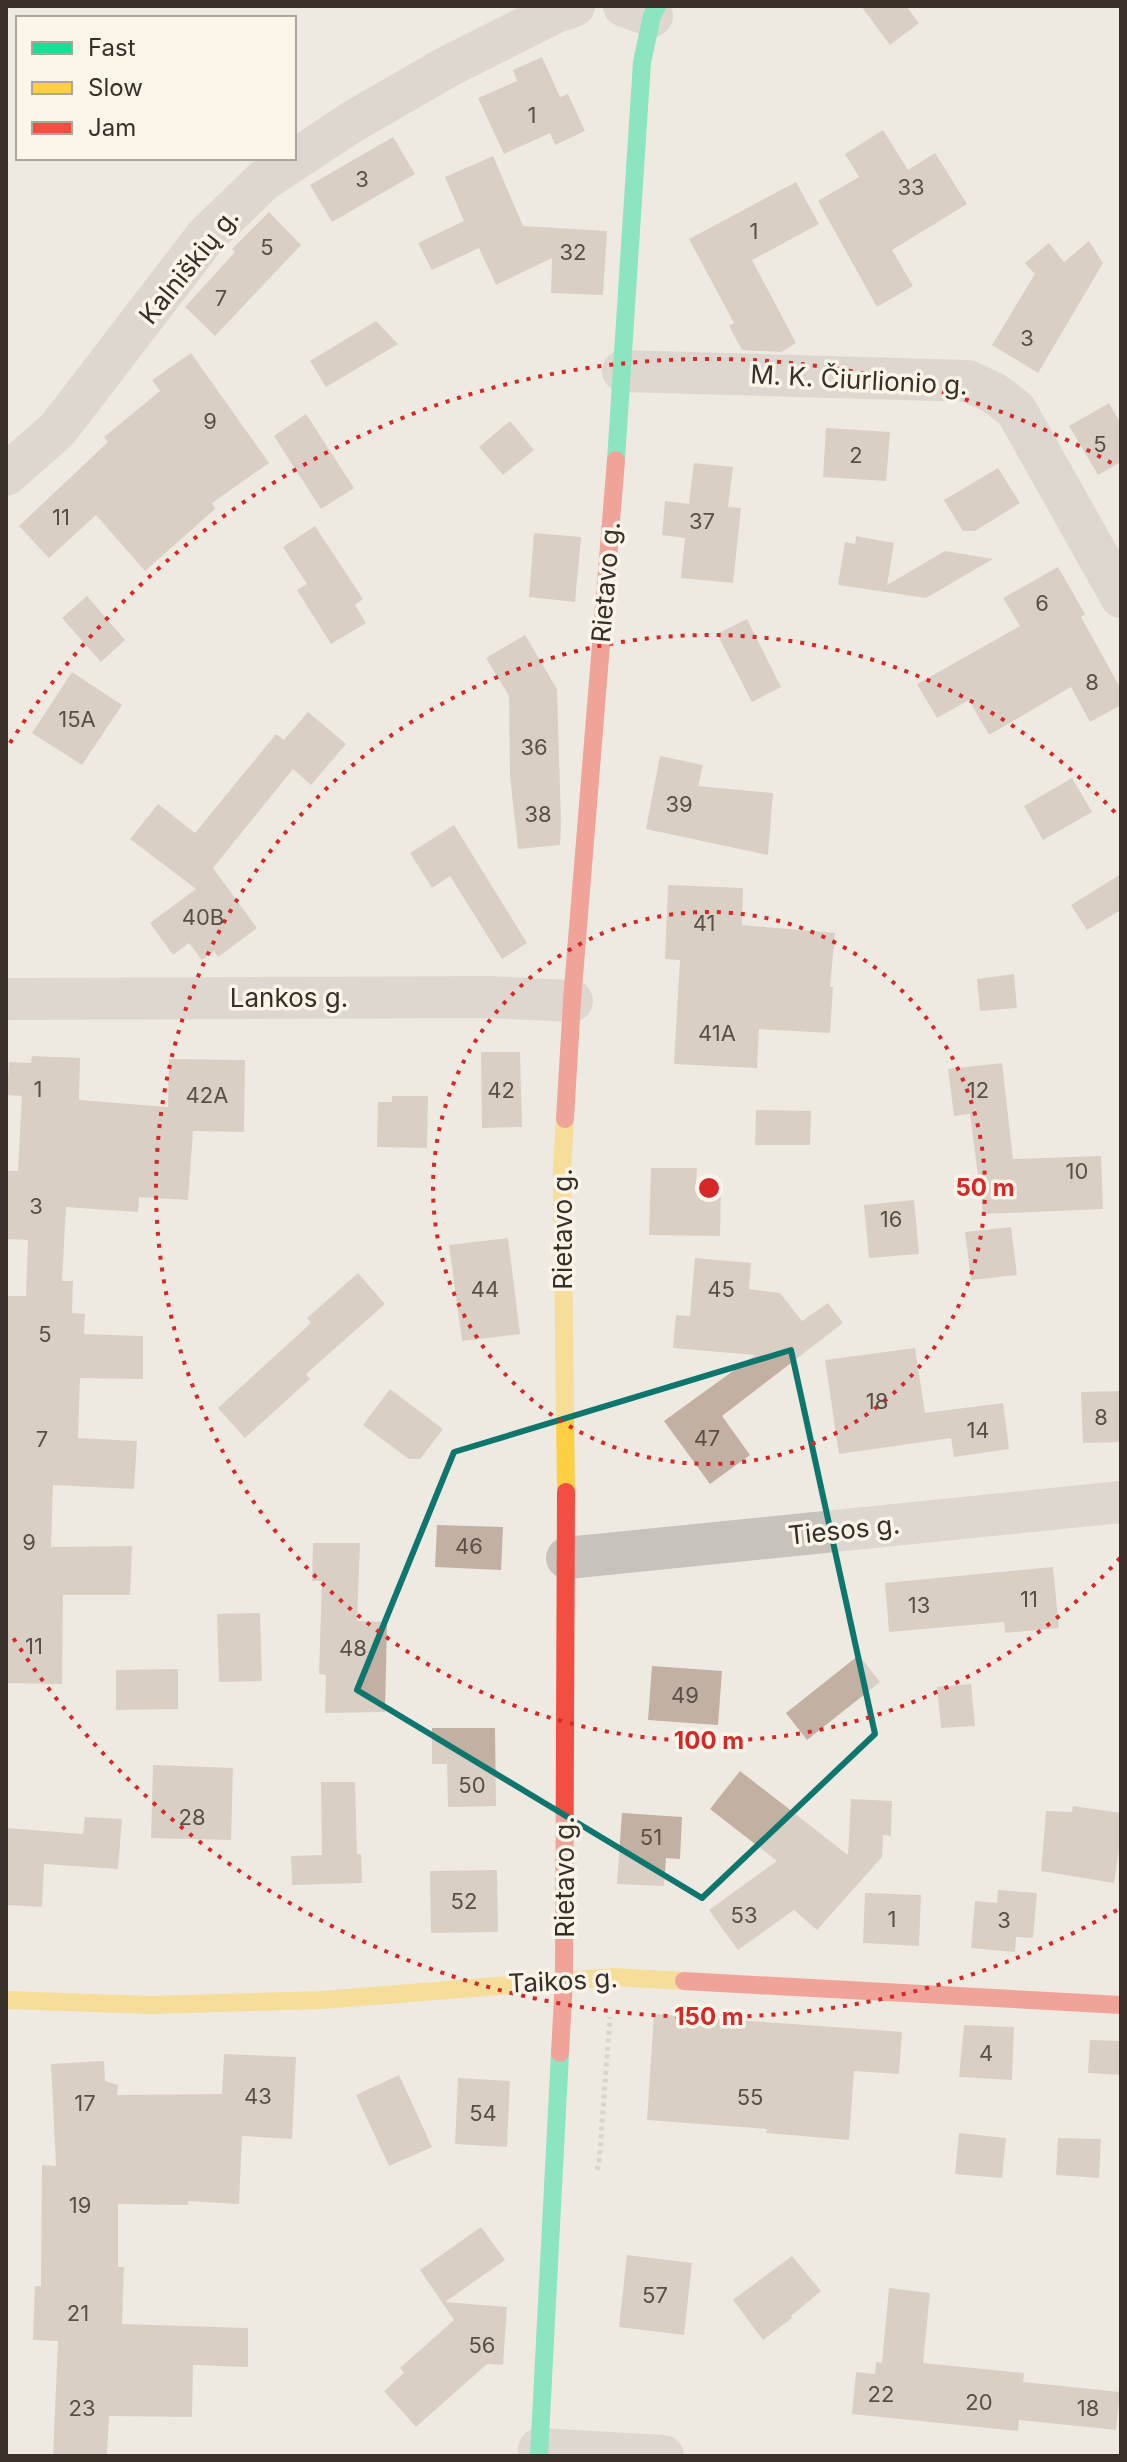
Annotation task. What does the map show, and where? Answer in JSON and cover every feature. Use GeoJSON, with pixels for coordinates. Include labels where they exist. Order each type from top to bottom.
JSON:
{"type":"FeatureCollection","features":[{"type":"Feature","properties":{"kind":"main road","name":"Rietavo g."},"geometry":{"type":"LineString","coordinates":[[539,2453],[564,1979],[567,1558],[562,1168],[572,1001],[623,371],[645,9]]}},
{"type":"Feature","properties":{"kind":"main road","name":"Taikos g."},"geometry":{"type":"LineString","coordinates":[[6,2000],[150,2005],[322,2000],[613,1977],[1121,2005]]}},
{"type":"Feature","properties":{"kind":"street","name":"Kalniškių g."},"geometry":{"type":"LineString","coordinates":[[296,159],[352,122],[447,67],[574,6]]}},
{"type":"Feature","properties":{"kind":"street","name":"Kalniškių g."},"geometry":{"type":"LineString","coordinates":[[6,475],[58,429],[206,236],[264,180],[294,160]]}},
{"type":"Feature","properties":{"kind":"street","name":"M. K. Čiurlionio g."},"geometry":{"type":"LineString","coordinates":[[623,371],[968,381],[994,393],[1016,410],[1121,597]]}},
{"type":"Feature","properties":{"kind":"street","name":"Lankos g."},"geometry":{"type":"LineString","coordinates":[[6,999],[489,997],[572,1001]]}},
{"type":"Feature","properties":{"kind":"street","name":"Tiesos g."},"geometry":{"type":"LineString","coordinates":[[567,1558],[1121,1502]]}},
{"type":"Feature","properties":{"kind":"street"},"geometry":{"type":"LineString","coordinates":[[539,2453],[663,2456]]}},
{"type":"Feature","properties":{"kind":"path"},"geometry":{"type":"LineString","coordinates":[[594,2177],[599,2164],[613,1977]]}},
{"type":"Feature","properties":{"kind":"highlighted area"},"geometry":{"type":"Polygon","coordinates":[[[791,1350],[875,1734],[702,1898],[357,1690],[454,1452],[791,1350]]]}},
{"type":"Feature","properties":{"kind":"building"},"geometry":{"type":"Polygon","coordinates":[[[861,6],[906,6],[919,23],[890,45],[861,6]]]}},
{"type":"Feature","properties":{"kind":"building"},"geometry":{"type":"Polygon","coordinates":[[[542,57],[560,97],[568,94],[585,131],[555,145],[550,133],[504,154],[478,98],[517,81],[513,70],[542,57]]]}},
{"type":"Feature","properties":{"kind":"building"},"geometry":{"type":"Polygon","coordinates":[[[883,130],[908,170],[935,153],[967,204],[892,250],[913,286],[877,307],[818,201],[859,177],[845,154],[883,130]]]}},
{"type":"Feature","properties":{"kind":"building"},"geometry":{"type":"Polygon","coordinates":[[[393,137],[415,174],[332,222],[310,185],[393,137]]]}},
{"type":"Feature","properties":{"kind":"building"},"geometry":{"type":"Polygon","coordinates":[[[493,156],[523,226],[607,231],[603,295],[551,293],[552,258],[496,285],[479,248],[432,270],[418,243],[464,221],[445,177],[493,156]]]}},
{"type":"Feature","properties":{"kind":"building"},"geometry":{"type":"Polygon","coordinates":[[[796,182],[819,224],[752,260],[796,343],[781,352],[742,350],[729,326],[734,323],[689,239],[796,182]]]}},
{"type":"Feature","properties":{"kind":"building"},"geometry":{"type":"Polygon","coordinates":[[[269,212],[301,245],[215,336],[185,307],[235,252],[232,249],[269,212]]]}},
{"type":"Feature","properties":{"kind":"building"},"geometry":{"type":"Polygon","coordinates":[[[1089,241],[1103,263],[1038,373],[992,345],[1035,274],[1025,263],[1049,243],[1064,262],[1089,241]]]}},
{"type":"Feature","properties":{"kind":"building"},"geometry":{"type":"Polygon","coordinates":[[[376,321],[398,344],[326,387],[310,361],[376,321]]]}},
{"type":"Feature","properties":{"kind":"building"},"geometry":{"type":"Polygon","coordinates":[[[191,353],[269,463],[212,503],[215,509],[145,571],[96,515],[49,558],[19,526],[108,442],[104,437],[160,391],[152,380],[191,353]]]}},
{"type":"Feature","properties":{"kind":"building"},"geometry":{"type":"Polygon","coordinates":[[[1109,403],[1121,424],[1121,462],[1098,475],[1069,426],[1109,403]]]}},
{"type":"Feature","properties":{"kind":"building"},"geometry":{"type":"Polygon","coordinates":[[[306,414],[354,488],[321,509],[274,436],[306,414]]]}},
{"type":"Feature","properties":{"kind":"building"},"geometry":{"type":"Polygon","coordinates":[[[510,421],[534,450],[503,475],[479,447],[510,421]]]}},
{"type":"Feature","properties":{"kind":"building"},"geometry":{"type":"Polygon","coordinates":[[[826,428],[890,432],[886,481],[823,477],[826,428]]]}},
{"type":"Feature","properties":{"kind":"building"},"geometry":{"type":"Polygon","coordinates":[[[694,463],[733,467],[728,507],[741,508],[733,583],[681,578],[685,538],[662,535],[665,501],[689,504],[694,463]]]}},
{"type":"Feature","properties":{"kind":"building"},"geometry":{"type":"Polygon","coordinates":[[[998,468],[1020,503],[975,531],[963,531],[944,500],[998,468]]]}},
{"type":"Feature","properties":{"kind":"building"},"geometry":{"type":"Polygon","coordinates":[[[315,526],[363,599],[355,605],[366,623],[331,644],[297,590],[307,584],[283,547],[315,526]]]}},
{"type":"Feature","properties":{"kind":"building"},"geometry":{"type":"Polygon","coordinates":[[[534,533],[581,537],[575,602],[529,597],[534,533]]]}},
{"type":"Feature","properties":{"kind":"building"},"geometry":{"type":"Polygon","coordinates":[[[856,536],[894,543],[887,585],[945,551],[993,559],[926,598],[838,585],[845,542],[855,544],[856,536]]]}},
{"type":"Feature","properties":{"kind":"building"},"geometry":{"type":"Polygon","coordinates":[[[1058,567],[1085,614],[1081,617],[1121,689],[1121,705],[1090,722],[1071,687],[989,735],[969,700],[937,718],[917,684],[1020,626],[1003,598],[1058,567]]]}},
{"type":"Feature","properties":{"kind":"building"},"geometry":{"type":"Polygon","coordinates":[[[87,596],[125,640],[101,662],[62,618],[87,596]]]}},
{"type":"Feature","properties":{"kind":"building"},"geometry":{"type":"Polygon","coordinates":[[[747,619],[781,687],[752,702],[717,634],[747,619]]]}},
{"type":"Feature","properties":{"kind":"building"},"geometry":{"type":"Polygon","coordinates":[[[525,635],[557,689],[561,822],[560,845],[518,849],[510,776],[509,696],[486,658],[525,635]]]}},
{"type":"Feature","properties":{"kind":"building"},"geometry":{"type":"Polygon","coordinates":[[[72,672],[122,705],[82,765],[32,733],[72,672]]]}},
{"type":"Feature","properties":{"kind":"building"},"geometry":{"type":"Polygon","coordinates":[[[308,712],[346,744],[311,785],[293,769],[213,868],[257,928],[218,957],[214,951],[202,960],[189,943],[173,955],[150,923],[196,889],[130,839],[158,804],[195,833],[276,734],[284,740],[308,712]]]}},
{"type":"Feature","properties":{"kind":"building"},"geometry":{"type":"Polygon","coordinates":[[[660,756],[703,765],[698,786],[773,793],[768,855],[646,829],[660,756]]]}},
{"type":"Feature","properties":{"kind":"building"},"geometry":{"type":"Polygon","coordinates":[[[1072,778],[1092,812],[1043,840],[1024,806],[1072,778]]]}},
{"type":"Feature","properties":{"kind":"building"},"geometry":{"type":"Polygon","coordinates":[[[454,825],[527,943],[502,959],[450,876],[432,888],[410,853],[454,825]]]}},
{"type":"Feature","properties":{"kind":"building"},"geometry":{"type":"Polygon","coordinates":[[[1121,874],[1121,910],[1087,930],[1071,905],[1121,874]]]}},
{"type":"Feature","properties":{"kind":"building"},"geometry":{"type":"Polygon","coordinates":[[[668,885],[743,888],[742,925],[835,933],[830,1033],[759,1029],[757,1068],[674,1064],[680,960],[665,959],[668,885]]]}},
{"type":"Feature","properties":{"kind":"building"},"geometry":{"type":"Polygon","coordinates":[[[1014,974],[1017,1008],[980,1011],[977,979],[1014,974]]]}},
{"type":"Feature","properties":{"kind":"building"},"geometry":{"type":"Polygon","coordinates":[[[481,1052],[520,1052],[522,1127],[482,1128],[481,1052]]]}},
{"type":"Feature","properties":{"kind":"building"},"geometry":{"type":"Polygon","coordinates":[[[32,1056],[80,1058],[79,1100],[168,1107],[169,1059],[245,1060],[244,1132],[193,1131],[188,1200],[139,1197],[138,1212],[66,1207],[62,1281],[73,1281],[72,1313],[85,1314],[84,1334],[143,1336],[143,1379],[80,1378],[78,1438],[137,1441],[134,1489],[53,1485],[51,1547],[132,1546],[130,1595],[63,1595],[62,1684],[6,1683],[6,1296],[26,1296],[28,1240],[6,1239],[6,1171],[18,1171],[22,1096],[7,1095],[9,1062],[31,1063],[32,1056]]]}},
{"type":"Feature","properties":{"kind":"building"},"geometry":{"type":"Polygon","coordinates":[[[1002,1063],[1013,1159],[1101,1156],[1103,1209],[983,1214],[970,1114],[954,1116],[948,1069],[1002,1063]]]}},
{"type":"Feature","properties":{"kind":"building"},"geometry":{"type":"Polygon","coordinates":[[[392,1096],[428,1096],[427,1148],[377,1147],[378,1102],[392,1102],[392,1096]]]}},
{"type":"Feature","properties":{"kind":"building"},"geometry":{"type":"Polygon","coordinates":[[[756,1110],[811,1111],[810,1145],[755,1145],[756,1110]]]}},
{"type":"Feature","properties":{"kind":"building"},"geometry":{"type":"Polygon","coordinates":[[[651,1168],[697,1168],[696,1187],[721,1187],[720,1236],[649,1235],[651,1168]]]}},
{"type":"Feature","properties":{"kind":"building"},"geometry":{"type":"Polygon","coordinates":[[[914,1200],[919,1254],[869,1258],[864,1205],[914,1200]]]}},
{"type":"Feature","properties":{"kind":"building"},"geometry":{"type":"Polygon","coordinates":[[[1011,1227],[1017,1275],[971,1280],[965,1232],[1011,1227]]]}},
{"type":"Feature","properties":{"kind":"building"},"geometry":{"type":"Polygon","coordinates":[[[508,1238],[520,1334],[462,1341],[449,1245],[508,1238]]]}},
{"type":"Feature","properties":{"kind":"building"},"geometry":{"type":"Polygon","coordinates":[[[695,1258],[751,1263],[749,1289],[780,1293],[802,1321],[828,1303],[843,1323],[722,1416],[750,1455],[710,1484],[664,1421],[755,1355],[673,1348],[676,1315],[690,1316],[695,1258]]]}},
{"type":"Feature","properties":{"kind":"building"},"geometry":{"type":"Polygon","coordinates":[[[358,1273],[385,1304],[306,1374],[310,1379],[245,1438],[218,1408],[311,1323],[307,1318],[358,1273]]]}},
{"type":"Feature","properties":{"kind":"building"},"geometry":{"type":"Polygon","coordinates":[[[915,1348],[925,1413],[1003,1403],[1009,1449],[954,1457],[951,1438],[839,1454],[825,1360],[915,1348]]]}},
{"type":"Feature","properties":{"kind":"building"},"geometry":{"type":"Polygon","coordinates":[[[390,1389],[443,1429],[420,1459],[409,1459],[363,1425],[390,1389]]]}},
{"type":"Feature","properties":{"kind":"building"},"geometry":{"type":"Polygon","coordinates":[[[1121,1391],[1121,1442],[1083,1443],[1081,1392],[1121,1391]]]}},
{"type":"Feature","properties":{"kind":"building"},"geometry":{"type":"Polygon","coordinates":[[[437,1525],[503,1527],[501,1570],[435,1567],[437,1525]]]}},
{"type":"Feature","properties":{"kind":"building"},"geometry":{"type":"Polygon","coordinates":[[[313,1543],[360,1543],[357,1621],[387,1622],[385,1712],[325,1713],[326,1675],[319,1674],[322,1581],[312,1581],[313,1543]]]}},
{"type":"Feature","properties":{"kind":"building"},"geometry":{"type":"Polygon","coordinates":[[[1053,1567],[1059,1628],[1005,1633],[1004,1622],[889,1632],[885,1583],[1053,1567]]]}},
{"type":"Feature","properties":{"kind":"building"},"geometry":{"type":"Polygon","coordinates":[[[260,1613],[262,1681],[219,1682],[217,1614],[260,1613]]]}},
{"type":"Feature","properties":{"kind":"building"},"geometry":{"type":"Polygon","coordinates":[[[859,1655],[880,1682],[807,1740],[786,1713],[859,1655]]]}},
{"type":"Feature","properties":{"kind":"building"},"geometry":{"type":"Polygon","coordinates":[[[652,1666],[722,1671],[718,1725],[648,1720],[652,1666]]]}},
{"type":"Feature","properties":{"kind":"building"},"geometry":{"type":"Polygon","coordinates":[[[178,1669],[178,1709],[116,1710],[116,1670],[178,1669]]]}},
{"type":"Feature","properties":{"kind":"building"},"geometry":{"type":"Polygon","coordinates":[[[971,1684],[975,1726],[941,1728],[937,1687],[971,1684]]]}},
{"type":"Feature","properties":{"kind":"building"},"geometry":{"type":"Polygon","coordinates":[[[432,1728],[495,1728],[496,1806],[448,1807],[447,1764],[432,1764],[432,1728]]]}},
{"type":"Feature","properties":{"kind":"building"},"geometry":{"type":"Polygon","coordinates":[[[153,1765],[233,1768],[231,1840],[151,1838],[153,1765]]]}},
{"type":"Feature","properties":{"kind":"building"},"geometry":{"type":"Polygon","coordinates":[[[740,1771],[848,1855],[851,1799],[892,1801],[891,1836],[883,1835],[882,1857],[817,1930],[794,1910],[738,1950],[709,1910],[777,1861],[710,1809],[740,1771]]]}},
{"type":"Feature","properties":{"kind":"building"},"geometry":{"type":"Polygon","coordinates":[[[321,1782],[355,1782],[357,1854],[361,1854],[362,1883],[292,1885],[291,1856],[322,1855],[321,1782]]]}},
{"type":"Feature","properties":{"kind":"building"},"geometry":{"type":"Polygon","coordinates":[[[1073,1806],[1121,1813],[1114,1883],[1041,1871],[1046,1811],[1072,1812],[1073,1806]]]}},
{"type":"Feature","properties":{"kind":"building"},"geometry":{"type":"Polygon","coordinates":[[[622,1813],[682,1817],[680,1859],[666,1858],[664,1886],[617,1884],[622,1813]]]}},
{"type":"Feature","properties":{"kind":"building"},"geometry":{"type":"Polygon","coordinates":[[[85,1817],[122,1819],[118,1869],[44,1864],[42,1907],[6,1905],[6,1828],[83,1834],[85,1817]]]}},
{"type":"Feature","properties":{"kind":"building"},"geometry":{"type":"Polygon","coordinates":[[[497,1870],[498,1932],[431,1933],[430,1871],[497,1870]]]}},
{"type":"Feature","properties":{"kind":"building"},"geometry":{"type":"Polygon","coordinates":[[[998,1890],[1037,1893],[1033,1938],[1016,1937],[1015,1952],[971,1948],[975,1901],[997,1903],[998,1890]]]}},
{"type":"Feature","properties":{"kind":"building"},"geometry":{"type":"Polygon","coordinates":[[[865,1893],[921,1895],[919,1946],[863,1943],[865,1893]]]}},
{"type":"Feature","properties":{"kind":"building"},"geometry":{"type":"Polygon","coordinates":[[[654,2014],[902,2032],[899,2074],[854,2071],[849,2140],[766,2133],[767,2129],[647,2120],[654,2014]]]}},
{"type":"Feature","properties":{"kind":"building"},"geometry":{"type":"Polygon","coordinates":[[[964,2025],[1014,2027],[1012,2080],[959,2077],[964,2025]]]}},
{"type":"Feature","properties":{"kind":"building"},"geometry":{"type":"Polygon","coordinates":[[[1090,2040],[1121,2041],[1121,2075],[1088,2073],[1090,2040]]]}},
{"type":"Feature","properties":{"kind":"building"},"geometry":{"type":"Polygon","coordinates":[[[224,2054],[296,2057],[292,2139],[242,2136],[239,2204],[188,2201],[188,2205],[118,2204],[118,2267],[124,2267],[122,2324],[248,2328],[248,2367],[193,2365],[192,2417],[109,2416],[107,2456],[53,2456],[58,2341],[33,2340],[35,2286],[41,2286],[42,2165],[56,2166],[51,2064],[104,2061],[105,2081],[118,2085],[117,2095],[222,2094],[224,2054]]]}},
{"type":"Feature","properties":{"kind":"building"},"geometry":{"type":"Polygon","coordinates":[[[399,2075],[432,2147],[389,2166],[356,2095],[399,2075]]]}},
{"type":"Feature","properties":{"kind":"building"},"geometry":{"type":"Polygon","coordinates":[[[458,2078],[510,2081],[507,2147],[455,2144],[458,2078]]]}},
{"type":"Feature","properties":{"kind":"building"},"geometry":{"type":"Polygon","coordinates":[[[959,2133],[1006,2138],[1002,2178],[955,2174],[959,2133]]]}},
{"type":"Feature","properties":{"kind":"building"},"geometry":{"type":"Polygon","coordinates":[[[1058,2138],[1101,2139],[1099,2178],[1056,2175],[1058,2138]]]}},
{"type":"Feature","properties":{"kind":"building"},"geometry":{"type":"Polygon","coordinates":[[[481,2227],[505,2260],[445,2302],[507,2307],[503,2365],[487,2364],[416,2427],[384,2391],[404,2373],[400,2368],[454,2320],[420,2270],[481,2227]]]}},
{"type":"Feature","properties":{"kind":"building"},"geometry":{"type":"Polygon","coordinates":[[[627,2255],[692,2263],[684,2335],[619,2327],[627,2255]]]}},
{"type":"Feature","properties":{"kind":"building"},"geometry":{"type":"Polygon","coordinates":[[[792,2256],[821,2291],[763,2340],[733,2300],[792,2256]]]}},
{"type":"Feature","properties":{"kind":"building"},"geometry":{"type":"Polygon","coordinates":[[[889,2288],[930,2293],[923,2363],[1024,2373],[1023,2382],[1120,2392],[1116,2430],[1019,2420],[1018,2431],[852,2414],[856,2372],[875,2374],[876,2362],[882,2363],[889,2288]]]}},
{"type":"Feature","properties":{"kind":"traffic: fast"},"geometry":{"type":"LineString","coordinates":[[616,460],[642,62],[657,6]]}},
{"type":"Feature","properties":{"kind":"traffic: fast"},"geometry":{"type":"LineString","coordinates":[[539,2456],[560,2053]]}},
{"type":"Feature","properties":{"kind":"traffic: slow"},"geometry":{"type":"LineString","coordinates":[[565,1119],[562,1168],[566,1492]]}},
{"type":"Feature","properties":{"kind":"traffic: slow"},"geometry":{"type":"LineString","coordinates":[[6,2000],[150,2005],[322,2000],[613,1977],[684,1981]]}},
{"type":"Feature","properties":{"kind":"traffic: jam"},"geometry":{"type":"LineString","coordinates":[[565,1119],[616,460]]}},
{"type":"Feature","properties":{"kind":"traffic: jam"},"geometry":{"type":"LineString","coordinates":[[560,2053],[564,1979],[566,1492]]}},
{"type":"Feature","properties":{"kind":"traffic: jam"},"geometry":{"type":"LineString","coordinates":[[684,1981],[1121,2005]]}}]}
